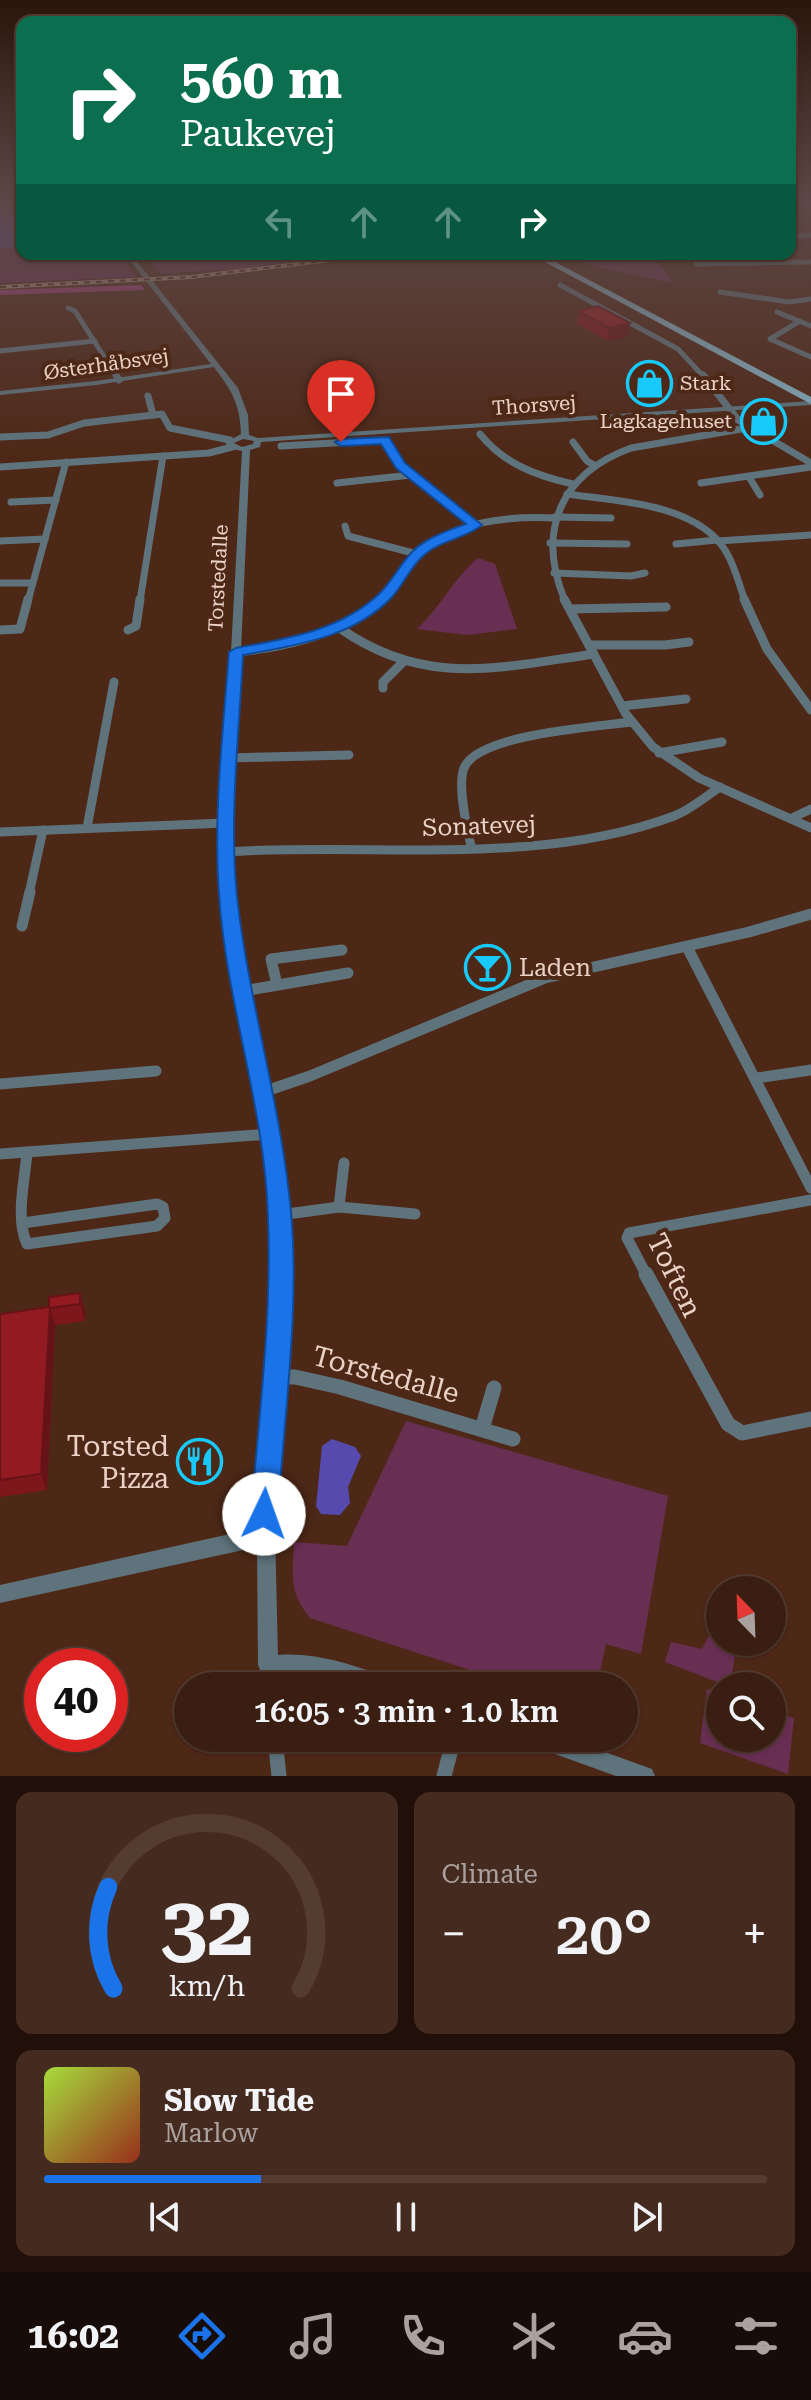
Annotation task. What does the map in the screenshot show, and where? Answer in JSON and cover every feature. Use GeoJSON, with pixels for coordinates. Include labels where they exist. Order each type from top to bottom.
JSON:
{"type":"FeatureCollection","features":[{"type":"Feature","properties":{"kind":"main road"},"geometry":{"type":"LineString","coordinates":[[596,287],[811,402]]}},
{"type":"Feature","properties":{"kind":"main road"},"geometry":{"type":"LineString","coordinates":[[611,287],[811,390]]}},
{"type":"Feature","properties":{"kind":"street","name":"Torstedalle"},"geometry":{"type":"LineString","coordinates":[[154,287],[216,365],[241,403],[236,652],[226,852],[231,928],[263,1092],[280,1215],[280,1299],[264,1536],[269,1672]]}},
{"type":"Feature","properties":{"kind":"street"},"geometry":{"type":"LineString","coordinates":[[563,287],[678,349],[692,361],[728,409],[747,428],[811,465]]}},
{"type":"Feature","properties":{"kind":"street"},"geometry":{"type":"LineString","coordinates":[[720,292],[789,302],[811,302]]}},
{"type":"Feature","properties":{"kind":"street"},"geometry":{"type":"LineString","coordinates":[[811,302],[777,312],[811,326]]}},
{"type":"Feature","properties":{"kind":"street"},"geometry":{"type":"LineString","coordinates":[[68,308],[75,311],[119,380]]}},
{"type":"Feature","properties":{"kind":"street"},"geometry":{"type":"LineString","coordinates":[[800,321],[770,339],[811,357]]}},
{"type":"Feature","properties":{"kind":"street"},"geometry":{"type":"LineString","coordinates":[[0,351],[95,341]]}},
{"type":"Feature","properties":{"kind":"street","name":"Østerhåbsvej"},"geometry":{"type":"LineString","coordinates":[[0,393],[119,380],[216,365]]}},
{"type":"Feature","properties":{"kind":"street"},"geometry":{"type":"LineString","coordinates":[[148,396],[153,415]]}},
{"type":"Feature","properties":{"kind":"street","name":"Thorsvej"},"geometry":{"type":"LineString","coordinates":[[238,443],[257,445],[258,440],[811,402]]}},
{"type":"Feature","properties":{"kind":"street"},"geometry":{"type":"LineString","coordinates":[[0,437],[48,435],[84,423],[162,414],[170,428],[238,443]]}},
{"type":"Feature","properties":{"kind":"street"},"geometry":{"type":"LineString","coordinates":[[747,428],[653,442],[616,453],[594,465],[573,484],[555,517],[550,543],[554,573],[591,650],[631,722],[659,753],[681,768],[794,817],[811,828]]}},
{"type":"Feature","properties":{"kind":"street"},"geometry":{"type":"LineString","coordinates":[[480,434],[509,460],[538,474],[573,484]]}},
{"type":"Feature","properties":{"kind":"street"},"geometry":{"type":"LineString","coordinates":[[281,446],[385,440],[396,461],[475,525]]}},
{"type":"Feature","properties":{"kind":"street"},"geometry":{"type":"LineString","coordinates":[[573,442],[587,461],[594,465]]}},
{"type":"Feature","properties":{"kind":"street"},"geometry":{"type":"LineString","coordinates":[[0,467],[209,453],[238,443]]}},
{"type":"Feature","properties":{"kind":"street"},"geometry":{"type":"LineString","coordinates":[[128,630],[136,626],[163,456]]}},
{"type":"Feature","properties":{"kind":"street"},"geometry":{"type":"LineString","coordinates":[[0,630],[20,629],[66,462]]}},
{"type":"Feature","properties":{"kind":"street"},"geometry":{"type":"LineString","coordinates":[[701,483],[811,465]]}},
{"type":"Feature","properties":{"kind":"street"},"geometry":{"type":"LineString","coordinates":[[337,483],[411,475]]}},
{"type":"Feature","properties":{"kind":"street"},"geometry":{"type":"LineString","coordinates":[[749,477],[760,495]]}},
{"type":"Feature","properties":{"kind":"street"},"geometry":{"type":"LineString","coordinates":[[567,494],[674,516],[718,541],[759,638],[811,710]]}},
{"type":"Feature","properties":{"kind":"street"},"geometry":{"type":"LineString","coordinates":[[11,502],[56,500]]}},
{"type":"Feature","properties":{"kind":"street"},"geometry":{"type":"LineString","coordinates":[[236,652],[278,646],[338,627],[386,596],[417,554],[440,538],[475,525],[516,518],[611,518]]}},
{"type":"Feature","properties":{"kind":"street"},"geometry":{"type":"LineString","coordinates":[[345,526],[348,536],[417,554]]}},
{"type":"Feature","properties":{"kind":"street"},"geometry":{"type":"LineString","coordinates":[[676,544],[811,535]]}},
{"type":"Feature","properties":{"kind":"street"},"geometry":{"type":"LineString","coordinates":[[0,541],[45,539]]}},
{"type":"Feature","properties":{"kind":"street"},"geometry":{"type":"LineString","coordinates":[[550,543],[627,544]]}},
{"type":"Feature","properties":{"kind":"street"},"geometry":{"type":"LineString","coordinates":[[554,573],[631,576],[645,573]]}},
{"type":"Feature","properties":{"kind":"street"},"geometry":{"type":"LineString","coordinates":[[0,583],[32,583]]}},
{"type":"Feature","properties":{"kind":"street"},"geometry":{"type":"LineString","coordinates":[[570,609],[666,607]]}},
{"type":"Feature","properties":{"kind":"street"},"geometry":{"type":"LineString","coordinates":[[338,627],[373,650],[403,662],[462,668],[591,650],[616,642],[677,645],[689,642]]}},
{"type":"Feature","properties":{"kind":"street"},"geometry":{"type":"LineString","coordinates":[[383,688],[383,682],[403,662]]}},
{"type":"Feature","properties":{"kind":"street"},"geometry":{"type":"LineString","coordinates":[[87,828],[114,682]]}},
{"type":"Feature","properties":{"kind":"street"},"geometry":{"type":"LineString","coordinates":[[798,691],[811,689]]}},
{"type":"Feature","properties":{"kind":"street"},"geometry":{"type":"LineString","coordinates":[[622,706],[686,699]]}},
{"type":"Feature","properties":{"kind":"street"},"geometry":{"type":"LineString","coordinates":[[471,846],[463,774],[468,760],[476,753],[507,741],[631,722]]}},
{"type":"Feature","properties":{"kind":"street"},"geometry":{"type":"LineString","coordinates":[[659,753],[722,742]]}},
{"type":"Feature","properties":{"kind":"street"},"geometry":{"type":"LineString","coordinates":[[229,758],[349,755]]}},
{"type":"Feature","properties":{"kind":"street","name":"Sonatevej"},"geometry":{"type":"LineString","coordinates":[[226,852],[565,842],[616,832],[689,810],[720,787]]}},
{"type":"Feature","properties":{"kind":"street"},"geometry":{"type":"LineString","coordinates":[[794,817],[811,809]]}},
{"type":"Feature","properties":{"kind":"street"},"geometry":{"type":"LineString","coordinates":[[0,832],[226,823]]}},
{"type":"Feature","properties":{"kind":"street"},"geometry":{"type":"LineString","coordinates":[[22,926],[43,830]]}},
{"type":"Feature","properties":{"kind":"street"},"geometry":{"type":"LineString","coordinates":[[263,1092],[310,1076],[545,978],[687,947],[811,914]]}},
{"type":"Feature","properties":{"kind":"street"},"geometry":{"type":"LineString","coordinates":[[687,947],[811,1188]]}},
{"type":"Feature","properties":{"kind":"street"},"geometry":{"type":"LineString","coordinates":[[277,985],[271,959],[342,950]]}},
{"type":"Feature","properties":{"kind":"street"},"geometry":{"type":"LineString","coordinates":[[243,991],[348,973]]}},
{"type":"Feature","properties":{"kind":"street"},"geometry":{"type":"LineString","coordinates":[[757,1078],[811,1070]]}},
{"type":"Feature","properties":{"kind":"street"},"geometry":{"type":"LineString","coordinates":[[0,1084],[156,1071]]}},
{"type":"Feature","properties":{"kind":"street"},"geometry":{"type":"LineString","coordinates":[[0,1154],[270,1134]]}},
{"type":"Feature","properties":{"kind":"street"},"geometry":{"type":"LineString","coordinates":[[23,1223],[159,1204],[165,1209],[165,1218],[157,1226],[27,1244],[22,1237],[27,1152]]}},
{"type":"Feature","properties":{"kind":"street"},"geometry":{"type":"LineString","coordinates":[[339,1207],[344,1163]]}},
{"type":"Feature","properties":{"kind":"street","name":"Toften"},"geometry":{"type":"LineString","coordinates":[[811,1200],[642,1229],[629,1233],[627,1238],[710,1394],[734,1430],[742,1433],[811,1419]]}},
{"type":"Feature","properties":{"kind":"street"},"geometry":{"type":"LineString","coordinates":[[280,1215],[339,1207],[415,1214]]}},
{"type":"Feature","properties":{"kind":"street"},"geometry":{"type":"LineString","coordinates":[[81,1215],[81,1237]]}},
{"type":"Feature","properties":{"kind":"street","name":"Torstedalle"},"geometry":{"type":"LineString","coordinates":[[274,1377],[295,1377],[340,1387],[513,1439]]}},
{"type":"Feature","properties":{"kind":"street","name":"Torstedalle"},"geometry":{"type":"LineString","coordinates":[[482,1429],[494,1388]]}},
{"type":"Feature","properties":{"kind":"street"},"geometry":{"type":"LineString","coordinates":[[0,1594],[264,1536]]}},
{"type":"Feature","properties":{"kind":"street"},"geometry":{"type":"LineString","coordinates":[[268,1665],[291,1662],[342,1672]]}},
{"type":"Feature","properties":{"kind":"street"},"geometry":{"type":"LineString","coordinates":[[276,1752],[279,1776]]}},
{"type":"Feature","properties":{"kind":"street"},"geometry":{"type":"LineString","coordinates":[[444,1776],[450,1752]]}},
{"type":"Feature","properties":{"kind":"street"},"geometry":{"type":"LineString","coordinates":[[577,1752],[645,1776]]}},
{"type":"Feature","properties":{"kind":"shaded area"},"geometry":{"type":"Polygon","coordinates":[[[143,287],[144,290],[0,295],[0,290],[143,287]]]}},
{"type":"Feature","properties":{"kind":"shaded area"},"geometry":{"type":"Polygon","coordinates":[[[478,558],[495,564],[517,629],[467,635],[417,629],[462,575],[478,558]]]}},
{"type":"Feature","properties":{"kind":"shaded area"},"geometry":{"type":"Polygon","coordinates":[[[406,1421],[668,1496],[641,1654],[606,1644],[600,1672],[476,1672],[310,1618],[295,1591],[294,1542],[347,1546],[406,1421]]]}},
{"type":"Feature","properties":{"kind":"shaded area"},"geometry":{"type":"Polygon","coordinates":[[[332,1439],[355,1447],[361,1456],[348,1487],[350,1503],[340,1515],[321,1514],[316,1506],[322,1446],[332,1439]]]}},
{"type":"Feature","properties":{"kind":"shaded area"},"geometry":{"type":"Polygon","coordinates":[[[706,1641],[706,1656],[735,1656],[732,1672],[706,1672],[706,1678],[665,1662],[671,1642],[702,1649],[706,1641]]]}},
{"type":"Feature","properties":{"kind":"shaded area"},"geometry":{"type":"Polygon","coordinates":[[[706,1697],[706,1745],[700,1743],[706,1697]]]}},
{"type":"Feature","properties":{"kind":"shaded area"},"geometry":{"type":"Polygon","coordinates":[[[786,1715],[794,1718],[788,1774],[726,1752],[786,1752],[786,1715]]]}},
{"type":"Feature","properties":{"kind":"building"},"geometry":{"type":"Polygon","coordinates":[[[598,306],[630,323],[609,328],[578,311],[598,306]]]}},
{"type":"Feature","properties":{"kind":"building"},"geometry":{"type":"Polygon","coordinates":[[[80,1293],[80,1304],[50,1308],[41,1474],[0,1480],[0,1314],[49,1307],[49,1297],[80,1293]]]}},
{"type":"Feature","properties":{"kind":"place","name":"Stark"},"geometry":{"type":"Point","coordinates":[649,383]}},
{"type":"Feature","properties":{"kind":"place","name":"Lagkagehuset"},"geometry":{"type":"Point","coordinates":[763,421]}},
{"type":"Feature","properties":{"kind":"place","name":"Laden"},"geometry":{"type":"Point","coordinates":[488,968]}},
{"type":"Feature","properties":{"kind":"place","name":"Torsted Pizza"},"geometry":{"type":"Point","coordinates":[200,1462]}},
{"type":"Feature","properties":{"kind":"route"},"geometry":{"type":"LineString","coordinates":[[264,1514],[280,1299],[280,1215],[270,1134],[231,928],[228,895],[226,823],[236,652],[300,641],[353,620],[386,596],[417,554],[440,538],[475,525],[400,466],[385,440],[341,442]]}}]}
